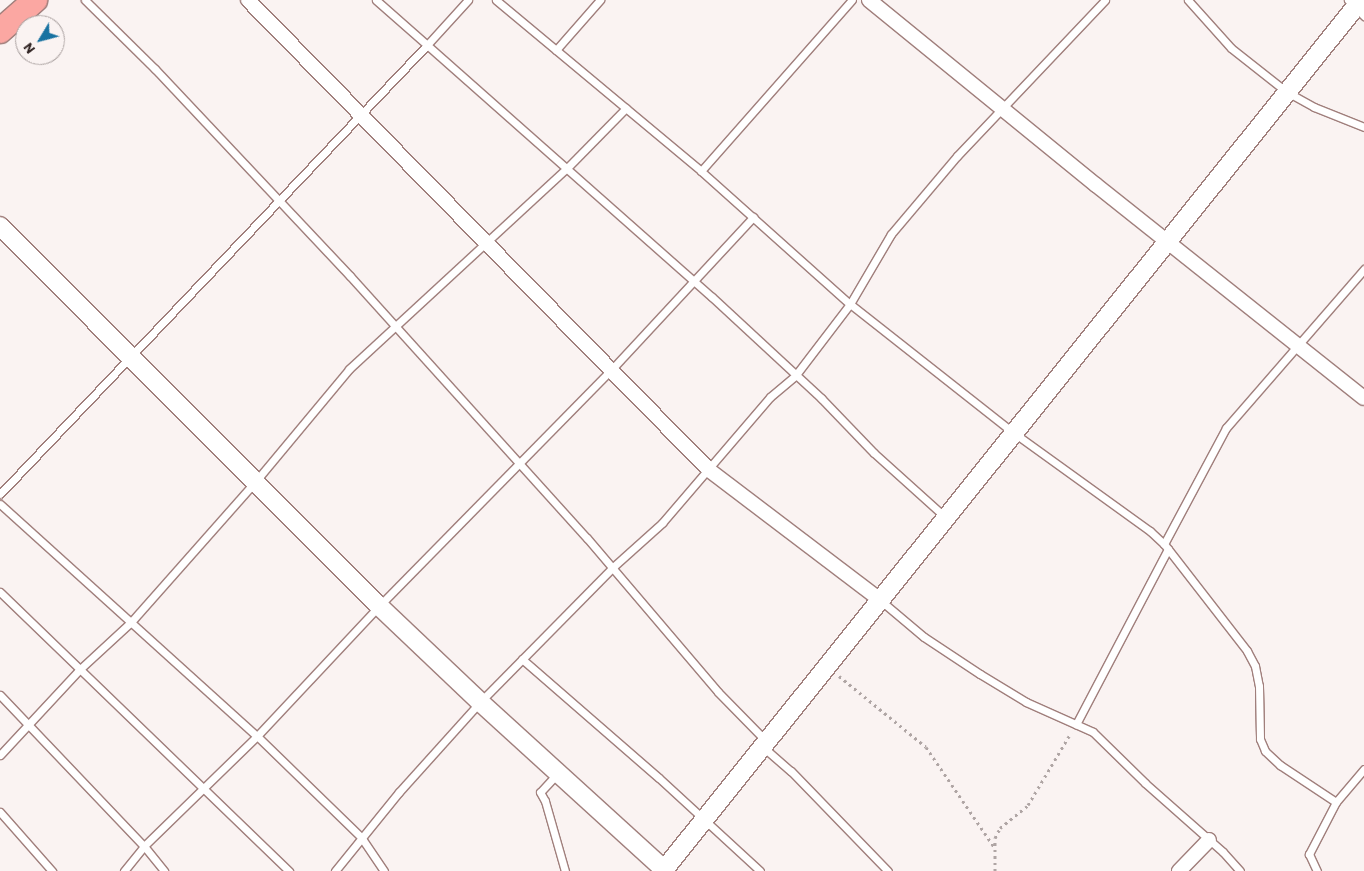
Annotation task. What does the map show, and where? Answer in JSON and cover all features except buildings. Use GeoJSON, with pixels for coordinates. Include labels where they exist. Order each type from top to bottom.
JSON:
{"type":"FeatureCollection","features":[{"type":"Feature","properties":{"kind":"highway"},"geometry":{"type":"LineString","coordinates":[[0,32],[35,0]]}},
{"type":"Feature","properties":{"kind":"street"},"geometry":{"type":"LineString","coordinates":[[248,0],[710,470],[880,600]]}},
{"type":"Feature","properties":{"kind":"street"},"geometry":{"type":"LineString","coordinates":[[869,0],[1364,398]]}},
{"type":"Feature","properties":{"kind":"street"},"geometry":{"type":"LineString","coordinates":[[0,226],[379,606],[480,702],[664,871],[1357,6]]}},
{"type":"Feature","properties":{"kind":"street"},"geometry":{"type":"LineString","coordinates":[[1179,871],[1209,840]]}},
{"type":"Feature","properties":{"kind":"lane"},"geometry":{"type":"LineString","coordinates":[[85,0],[155,69],[396,327],[613,567],[718,692],[765,744],[888,871]]}},
{"type":"Feature","properties":{"kind":"lane"},"geometry":{"type":"LineString","coordinates":[[376,0],[567,168],[821,398],[912,489],[945,518]]}},
{"type":"Feature","properties":{"kind":"lane"},"geometry":{"type":"LineString","coordinates":[[0,494],[468,0]]}},
{"type":"Feature","properties":{"kind":"lane"},"geometry":{"type":"LineString","coordinates":[[496,0],[701,171],[850,304],[1014,433],[1150,531],[1166,547],[1247,651],[1255,666],[1259,686],[1260,739],[1265,751],[1280,765],[1336,802]]}},
{"type":"Feature","properties":{"kind":"lane"},"geometry":{"type":"LineString","coordinates":[[556,50],[600,0]]}},
{"type":"Feature","properties":{"kind":"lane"},"geometry":{"type":"LineString","coordinates":[[701,171],[852,0]]}},
{"type":"Feature","properties":{"kind":"lane"},"geometry":{"type":"LineString","coordinates":[[335,871],[362,837],[480,702],[613,567],[662,523],[710,470],[770,397],[795,376],[850,304],[891,234],[958,156],[1105,0]]}},
{"type":"Feature","properties":{"kind":"lane"},"geometry":{"type":"LineString","coordinates":[[1188,0],[1231,48],[1287,92],[1314,107],[1364,127]]}},
{"type":"Feature","properties":{"kind":"lane"},"geometry":{"type":"LineString","coordinates":[[0,755],[79,670],[131,622],[255,482],[349,369],[567,168],[626,108]]}},
{"type":"Feature","properties":{"kind":"lane"},"geometry":{"type":"LineString","coordinates":[[124,871],[144,846],[257,736],[379,606],[520,465],[753,217]]}},
{"type":"Feature","properties":{"kind":"lane"},"geometry":{"type":"LineString","coordinates":[[1076,724],[1226,428],[1364,269]]}},
{"type":"Feature","properties":{"kind":"lane"},"geometry":{"type":"LineString","coordinates":[[0,504],[257,736],[362,837],[384,871]]}},
{"type":"Feature","properties":{"kind":"lane"},"geometry":{"type":"LineString","coordinates":[[0,592],[289,871]]}},
{"type":"Feature","properties":{"kind":"lane"},"geometry":{"type":"LineString","coordinates":[[880,600],[924,637],[980,674],[1026,702],[1093,732],[1240,871]]}},
{"type":"Feature","properties":{"kind":"lane"},"geometry":{"type":"LineString","coordinates":[[522,658],[659,778],[760,871]]}},
{"type":"Feature","properties":{"kind":"lane"},"geometry":{"type":"LineString","coordinates":[[0,696],[29,724],[144,846],[164,871]]}},
{"type":"Feature","properties":{"kind":"lane"},"geometry":{"type":"LineString","coordinates":[[1317,871],[1309,854],[1336,802],[1364,768]]}},
{"type":"Feature","properties":{"kind":"lane"},"geometry":{"type":"LineString","coordinates":[[558,773],[540,792],[545,801],[565,871]]}},
{"type":"Feature","properties":{"kind":"lane"},"geometry":{"type":"LineString","coordinates":[[0,812],[52,871]]}},
{"type":"Feature","properties":{"kind":"path"},"geometry":{"type":"LineString","coordinates":[[827,666],[926,747],[995,848]]}},
{"type":"Feature","properties":{"kind":"path"},"geometry":{"type":"LineString","coordinates":[[995,871],[995,838],[1000,828],[1028,805],[1076,724]]}}]}
